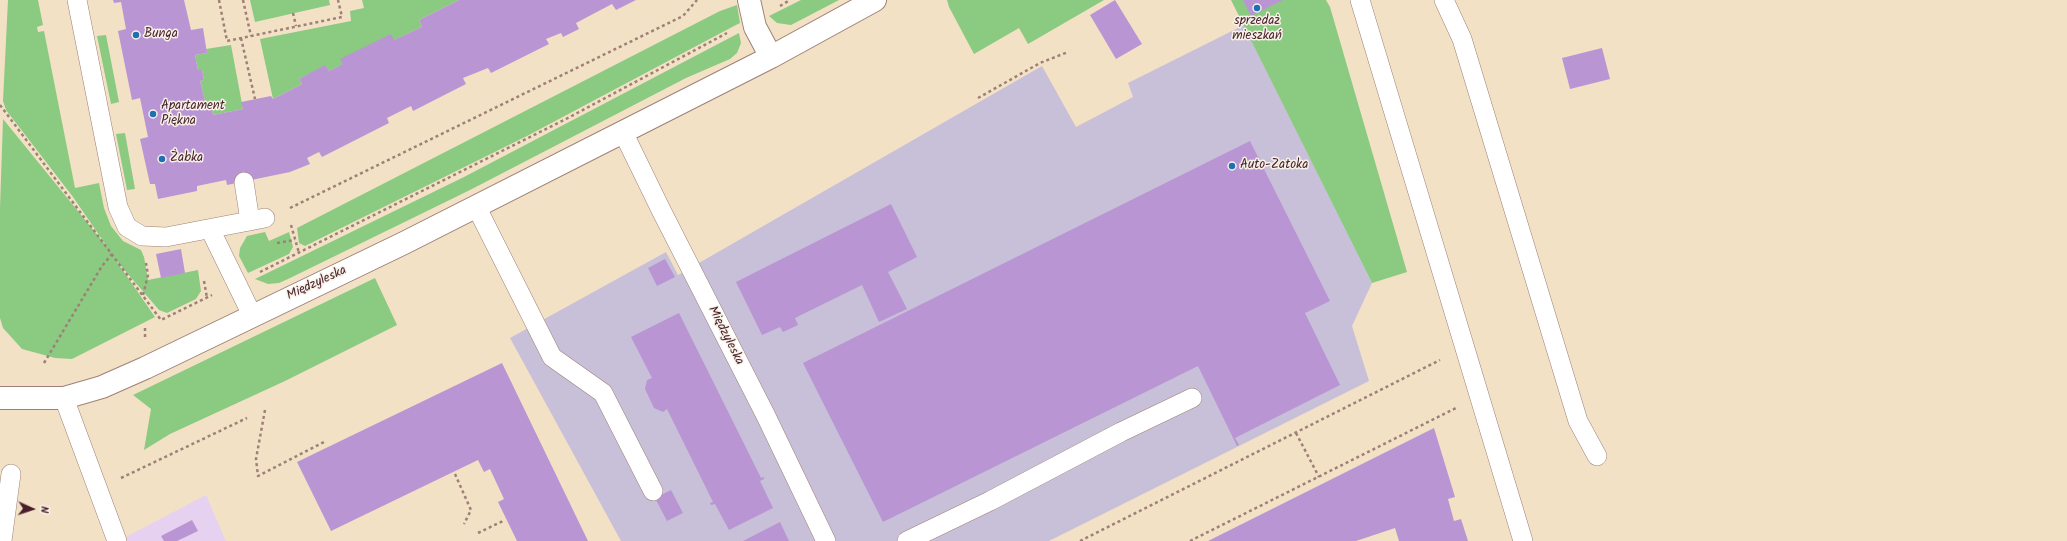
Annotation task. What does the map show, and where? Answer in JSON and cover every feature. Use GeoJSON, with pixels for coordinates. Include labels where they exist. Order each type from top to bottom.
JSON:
{"type":"FeatureCollection","features":[{"type":"Feature","properties":{"kind":"street","name":"Międzyleska"},"geometry":{"type":"LineString","coordinates":[[0,398],[64,398],[102,386],[145,368],[624,132],[771,57],[875,0]]}},
{"type":"Feature","properties":{"kind":"street"},"geometry":{"type":"LineString","coordinates":[[751,10],[755,27],[771,57]]}},
{"type":"Feature","properties":{"kind":"lane"},"geometry":{"type":"LineString","coordinates":[[77,0],[118,207],[127,227],[142,236],[166,237],[257,219],[244,182]]}},
{"type":"Feature","properties":{"kind":"lane"},"geometry":{"type":"LineString","coordinates":[[1360,0],[1523,541]]}},
{"type":"Feature","properties":{"kind":"lane"},"geometry":{"type":"LineString","coordinates":[[1444,0],[1462,39],[1578,421],[1597,456]]}},
{"type":"Feature","properties":{"kind":"lane","name":"Międzyleska"},"geometry":{"type":"LineString","coordinates":[[624,132],[661,210],[766,416],[826,541]]}},
{"type":"Feature","properties":{"kind":"lane"},"geometry":{"type":"LineString","coordinates":[[476,206],[552,357],[603,393],[653,491]]}},
{"type":"Feature","properties":{"kind":"lane"},"geometry":{"type":"LineString","coordinates":[[210,228],[252,315]]}},
{"type":"Feature","properties":{"kind":"lane"},"geometry":{"type":"LineString","coordinates":[[64,398],[99,488],[117,541]]}},
{"type":"Feature","properties":{"kind":"lane"},"geometry":{"type":"LineString","coordinates":[[907,541],[990,502],[1192,398]]}},
{"type":"Feature","properties":{"kind":"lane"},"geometry":{"type":"LineString","coordinates":[[2,541],[11,474]]}},
{"type":"Feature","properties":{"kind":"path"},"geometry":{"type":"LineString","coordinates":[[218,0],[227,41],[342,17],[338,0]]}},
{"type":"Feature","properties":{"kind":"path"},"geometry":{"type":"LineString","coordinates":[[243,0],[251,36]]}},
{"type":"Feature","properties":{"kind":"path"},"geometry":{"type":"LineString","coordinates":[[257,219],[286,210],[683,16],[697,0]]}},
{"type":"Feature","properties":{"kind":"path"},"geometry":{"type":"LineString","coordinates":[[0,105],[161,320],[299,253],[566,119],[751,10],[790,0]]}},
{"type":"Feature","properties":{"kind":"path"},"geometry":{"type":"LineString","coordinates":[[293,13],[296,26]]}},
{"type":"Feature","properties":{"kind":"path"},"geometry":{"type":"LineString","coordinates":[[241,38],[255,99]]}},
{"type":"Feature","properties":{"kind":"path"},"geometry":{"type":"LineString","coordinates":[[978,98],[1040,63],[1068,52]]}},
{"type":"Feature","properties":{"kind":"path"},"geometry":{"type":"LineString","coordinates":[[286,210],[293,228],[299,253]]}},
{"type":"Feature","properties":{"kind":"path"},"geometry":{"type":"LineString","coordinates":[[142,236],[148,275],[143,295]]}},
{"type":"Feature","properties":{"kind":"path"},"geometry":{"type":"LineString","coordinates":[[276,243],[295,240]]}},
{"type":"Feature","properties":{"kind":"path"},"geometry":{"type":"LineString","coordinates":[[44,363],[102,266],[112,254]]}},
{"type":"Feature","properties":{"kind":"path"},"geometry":{"type":"LineString","coordinates":[[1080,541],[1465,349]]}},
{"type":"Feature","properties":{"kind":"path"},"geometry":{"type":"LineString","coordinates":[[1190,541],[1480,398]]}},
{"type":"Feature","properties":{"kind":"path"},"geometry":{"type":"LineString","coordinates":[[265,410],[256,459],[258,476],[326,441]]}},
{"type":"Feature","properties":{"kind":"path"},"geometry":{"type":"LineString","coordinates":[[99,488],[247,418]]}},
{"type":"Feature","properties":{"kind":"path"},"geometry":{"type":"LineString","coordinates":[[1296,433],[1318,477]]}},
{"type":"Feature","properties":{"kind":"path"},"geometry":{"type":"LineString","coordinates":[[455,474],[471,510],[464,524]]}},
{"type":"Feature","properties":{"kind":"path"},"geometry":{"type":"LineString","coordinates":[[478,533],[505,520]]}},
{"type":"Feature","properties":{"kind":"shaded area"},"geometry":{"type":"Polygon","coordinates":[[[1244,25],[1372,283],[1352,326],[1369,381],[1049,541],[621,541],[510,338],[666,252],[678,275],[1042,66],[1076,127],[1133,97],[1128,83],[1244,25]]]}},
{"type":"Feature","properties":{"kind":"shaded area"},"geometry":{"type":"Polygon","coordinates":[[[206,495],[226,541],[118,541],[206,495]]]}},
{"type":"Feature","properties":{"kind":"green space"},"geometry":{"type":"Polygon","coordinates":[[[8,0],[38,0],[43,25],[37,27],[38,32],[44,31],[75,188],[99,183],[104,208],[111,226],[123,241],[141,250],[144,257],[148,280],[198,270],[201,291],[196,299],[167,313],[159,310],[115,259],[155,317],[72,359],[55,358],[22,349],[3,328],[0,318],[0,208],[3,119],[108,248],[73,197],[6,110],[3,101],[8,0]]]}},
{"type":"Feature","properties":{"kind":"green space"},"geometry":{"type":"Polygon","coordinates":[[[250,0],[329,0],[330,5],[255,22],[250,0]]]}},
{"type":"Feature","properties":{"kind":"green space"},"geometry":{"type":"Polygon","coordinates":[[[362,0],[459,0],[419,20],[422,27],[329,71],[325,66],[299,79],[302,84],[273,99],[260,39],[351,21],[350,11],[364,8],[362,0]]]}},
{"type":"Feature","properties":{"kind":"green space"},"geometry":{"type":"Polygon","coordinates":[[[801,0],[839,0],[791,25],[777,23],[769,16],[801,0]]]}},
{"type":"Feature","properties":{"kind":"green space"},"geometry":{"type":"Polygon","coordinates":[[[947,0],[1104,0],[1028,44],[1019,28],[974,54],[949,7],[947,0]]]}},
{"type":"Feature","properties":{"kind":"green space"},"geometry":{"type":"Polygon","coordinates":[[[1231,0],[1326,0],[1330,7],[1407,272],[1372,283],[1231,0]]]}},
{"type":"Feature","properties":{"kind":"green space"},"geometry":{"type":"Polygon","coordinates":[[[737,5],[740,23],[527,136],[305,246],[299,243],[297,228],[720,11],[737,5]]]}},
{"type":"Feature","properties":{"kind":"green space"},"geometry":{"type":"Polygon","coordinates":[[[739,33],[741,43],[737,53],[730,59],[686,78],[470,190],[288,279],[279,283],[268,284],[255,279],[464,177],[739,33]]]}},
{"type":"Feature","properties":{"kind":"green space"},"geometry":{"type":"Polygon","coordinates":[[[106,35],[119,102],[111,104],[97,36],[106,35]]]}},
{"type":"Feature","properties":{"kind":"green space"},"geometry":{"type":"Polygon","coordinates":[[[231,45],[243,109],[213,115],[212,109],[207,109],[200,81],[204,80],[202,70],[198,70],[195,55],[207,53],[206,49],[231,45]]]}},
{"type":"Feature","properties":{"kind":"green space"},"geometry":{"type":"Polygon","coordinates":[[[125,133],[135,189],[127,190],[116,134],[125,133]]]}},
{"type":"Feature","properties":{"kind":"green space"},"geometry":{"type":"Polygon","coordinates":[[[265,232],[269,241],[289,232],[293,247],[289,254],[248,273],[239,256],[240,248],[247,236],[265,232]]]}},
{"type":"Feature","properties":{"kind":"green space"},"geometry":{"type":"Polygon","coordinates":[[[375,278],[397,325],[285,381],[170,434],[144,450],[151,409],[133,395],[375,278]]]}},
{"type":"Feature","properties":{"kind":"building"},"geometry":{"type":"Polygon","coordinates":[[[113,0],[184,0],[191,30],[203,28],[207,53],[195,55],[198,70],[202,70],[204,80],[200,81],[207,109],[212,109],[213,115],[243,109],[241,102],[271,96],[273,99],[302,84],[299,79],[325,65],[329,71],[343,64],[340,59],[391,34],[394,40],[422,27],[419,20],[459,0],[636,0],[616,10],[612,4],[576,23],[579,29],[563,37],[561,33],[546,39],[549,44],[491,73],[488,68],[463,78],[466,84],[413,111],[411,106],[387,118],[389,123],[322,157],[319,152],[307,158],[310,164],[290,172],[227,185],[226,180],[197,186],[197,191],[158,199],[155,184],[150,184],[140,139],[148,137],[140,98],[132,100],[118,31],[126,29],[121,2],[114,3],[113,0]]]}},
{"type":"Feature","properties":{"kind":"building"},"geometry":{"type":"Polygon","coordinates":[[[1115,0],[1142,44],[1116,59],[1090,15],[1115,0]]]}},
{"type":"Feature","properties":{"kind":"building","name":"sprzedaż mieszkań"},"geometry":{"type":"Polygon","coordinates":[[[1243,0],[1283,0],[1251,16],[1243,0]]]}},
{"type":"Feature","properties":{"kind":"building"},"geometry":{"type":"Polygon","coordinates":[[[1602,48],[1610,79],[1570,89],[1562,58],[1602,48]]]}},
{"type":"Feature","properties":{"kind":"building"},"geometry":{"type":"Polygon","coordinates":[[[1250,141],[1330,301],[1305,313],[1340,385],[1235,438],[1239,445],[1237,446],[1198,366],[883,522],[803,363],[1250,141]]]}},
{"type":"Feature","properties":{"kind":"building"},"geometry":{"type":"Polygon","coordinates":[[[891,204],[917,257],[888,272],[907,309],[879,322],[862,285],[795,318],[798,325],[783,332],[780,327],[762,335],[736,282],[891,204]]]}},
{"type":"Feature","properties":{"kind":"building"},"geometry":{"type":"Polygon","coordinates":[[[181,249],[185,273],[161,278],[156,254],[181,249]]]}},
{"type":"Feature","properties":{"kind":"building"},"geometry":{"type":"Polygon","coordinates":[[[665,259],[675,277],[657,286],[648,268],[665,259]]]}},
{"type":"Feature","properties":{"kind":"building"},"geometry":{"type":"Polygon","coordinates":[[[679,313],[761,478],[764,477],[764,479],[760,481],[773,508],[729,530],[715,504],[711,505],[710,503],[713,502],[667,409],[663,412],[654,408],[645,389],[647,380],[652,378],[631,337],[679,313]]]}},
{"type":"Feature","properties":{"kind":"building"},"geometry":{"type":"Polygon","coordinates":[[[502,363],[588,541],[517,541],[498,502],[504,499],[490,469],[484,472],[478,460],[331,531],[297,462],[502,363]]]}},
{"type":"Feature","properties":{"kind":"building"},"geometry":{"type":"Polygon","coordinates":[[[1434,428],[1455,497],[1448,499],[1454,521],[1461,519],[1468,541],[1399,541],[1395,528],[1356,541],[1208,541],[1434,428]]]}},
{"type":"Feature","properties":{"kind":"building"},"geometry":{"type":"Polygon","coordinates":[[[671,490],[683,513],[667,521],[655,498],[671,490]]]}},
{"type":"Feature","properties":{"kind":"building"},"geometry":{"type":"Polygon","coordinates":[[[192,520],[198,531],[177,541],[164,541],[161,536],[192,520]]]}},
{"type":"Feature","properties":{"kind":"building"},"geometry":{"type":"Polygon","coordinates":[[[780,522],[789,541],[743,541],[780,522]]]}},
{"type":"Feature","properties":{"kind":"place","name":"sprzedaż mieszkań"},"geometry":{"type":"Point","coordinates":[1257,8]}},
{"type":"Feature","properties":{"kind":"place","name":"Bunga"},"geometry":{"type":"Point","coordinates":[136,35]}},
{"type":"Feature","properties":{"kind":"place","name":"Apartament Piękna"},"geometry":{"type":"Point","coordinates":[153,114]}},
{"type":"Feature","properties":{"kind":"place","name":"Żabka"},"geometry":{"type":"Point","coordinates":[162,159]}},
{"type":"Feature","properties":{"kind":"place","name":"Auto-Zatoka"},"geometry":{"type":"Point","coordinates":[1232,166]}}]}
